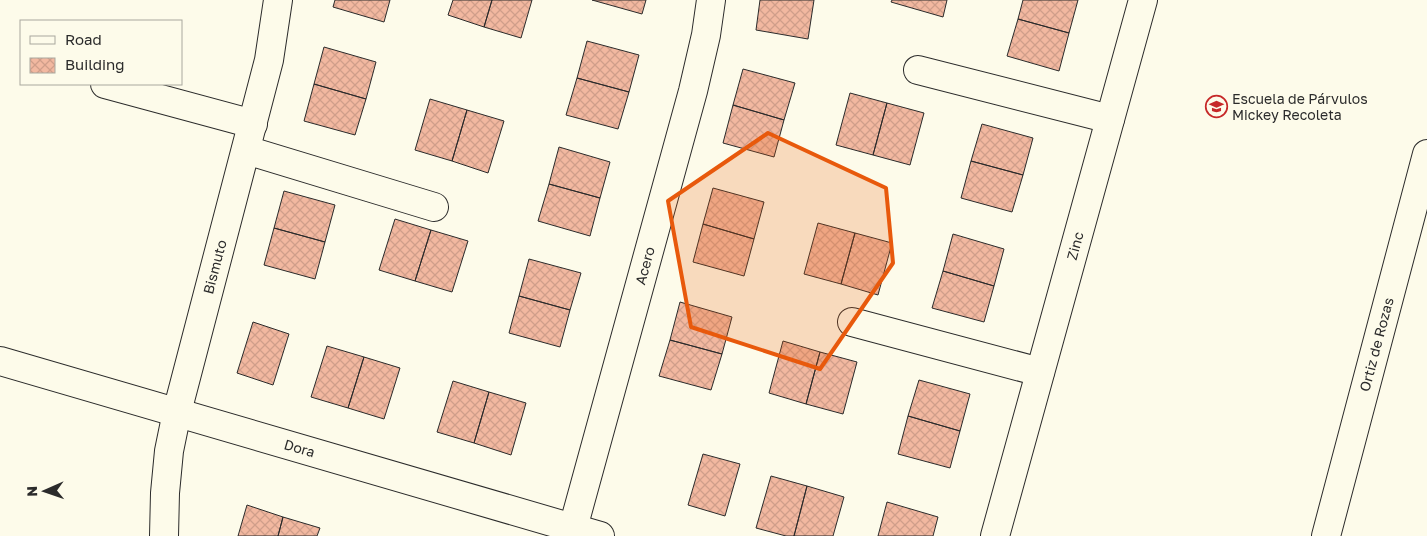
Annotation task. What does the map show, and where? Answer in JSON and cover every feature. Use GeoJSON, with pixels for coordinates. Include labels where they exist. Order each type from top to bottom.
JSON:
{"type":"FeatureCollection","features":[{"type":"Feature","properties":{"kind":"street","name":"Bismuto"},"geometry":{"type":"LineString","coordinates":[[164,536],[169,451],[269,60],[278,0]]}},
{"type":"Feature","properties":{"kind":"street","name":"Acero"},"geometry":{"type":"LineString","coordinates":[[573,528],[693,91],[706,35],[711,0]]}},
{"type":"Feature","properties":{"kind":"street","name":"Zinc"},"geometry":{"type":"LineString","coordinates":[[995,536],[1143,0]]}},
{"type":"Feature","properties":{"kind":"street"},"geometry":{"type":"LineString","coordinates":[[918,70],[1110,119]]}},
{"type":"Feature","properties":{"kind":"street"},"geometry":{"type":"LineString","coordinates":[[108,85],[434,206]]}},
{"type":"Feature","properties":{"kind":"street","name":"Ortiz de Rozas"},"geometry":{"type":"LineString","coordinates":[[1326,536],[1427,154]]}},
{"type":"Feature","properties":{"kind":"street"},"geometry":{"type":"LineString","coordinates":[[852,322],[1040,372]]}},
{"type":"Feature","properties":{"kind":"street","name":"Dora"},"geometry":{"type":"LineString","coordinates":[[0,361],[600,536]]}},
{"type":"Feature","properties":{"kind":"highlighted area"},"geometry":{"type":"Polygon","coordinates":[[[768,133],[886,188],[893,263],[820,369],[691,327],[668,201],[768,133]]]}},
{"type":"Feature","properties":{"kind":"building"},"geometry":{"type":"Polygon","coordinates":[[[335,0],[390,0],[384,22],[333,7],[335,0]]]}},
{"type":"Feature","properties":{"kind":"building"},"geometry":{"type":"Polygon","coordinates":[[[453,0],[492,0],[484,27],[448,15],[453,0]]]}},
{"type":"Feature","properties":{"kind":"building"},"geometry":{"type":"Polygon","coordinates":[[[492,0],[532,0],[521,38],[484,27],[492,0]]]}},
{"type":"Feature","properties":{"kind":"building"},"geometry":{"type":"Polygon","coordinates":[[[592,0],[646,0],[642,14],[592,0]]]}},
{"type":"Feature","properties":{"kind":"building"},"geometry":{"type":"Polygon","coordinates":[[[760,0],[814,0],[808,39],[756,30],[760,0]]]}},
{"type":"Feature","properties":{"kind":"building"},"geometry":{"type":"Polygon","coordinates":[[[892,0],[947,0],[943,17],[891,2],[892,0]]]}},
{"type":"Feature","properties":{"kind":"building"},"geometry":{"type":"Polygon","coordinates":[[[1023,0],[1078,0],[1069,33],[1018,19],[1023,0]]]}},
{"type":"Feature","properties":{"kind":"building"},"geometry":{"type":"Polygon","coordinates":[[[1018,19],[1069,33],[1059,71],[1007,56],[1018,19]]]}},
{"type":"Feature","properties":{"kind":"building"},"geometry":{"type":"Polygon","coordinates":[[[587,41],[639,55],[629,92],[577,78],[587,41]]]}},
{"type":"Feature","properties":{"kind":"building"},"geometry":{"type":"Polygon","coordinates":[[[324,47],[376,62],[366,99],[314,84],[324,47]]]}},
{"type":"Feature","properties":{"kind":"building"},"geometry":{"type":"Polygon","coordinates":[[[743,69],[795,83],[784,120],[733,105],[743,69]]]}},
{"type":"Feature","properties":{"kind":"building"},"geometry":{"type":"Polygon","coordinates":[[[577,78],[629,92],[618,129],[566,115],[577,78]]]}},
{"type":"Feature","properties":{"kind":"building"},"geometry":{"type":"Polygon","coordinates":[[[314,84],[366,99],[355,135],[304,121],[314,84]]]}},
{"type":"Feature","properties":{"kind":"building"},"geometry":{"type":"Polygon","coordinates":[[[850,93],[887,103],[873,155],[836,145],[850,93]]]}},
{"type":"Feature","properties":{"kind":"building"},"geometry":{"type":"Polygon","coordinates":[[[430,99],[467,110],[452,161],[415,150],[430,99]]]}},
{"type":"Feature","properties":{"kind":"building"},"geometry":{"type":"Polygon","coordinates":[[[887,103],[924,113],[910,165],[873,155],[887,103]]]}},
{"type":"Feature","properties":{"kind":"building"},"geometry":{"type":"Polygon","coordinates":[[[733,105],[784,120],[774,157],[723,143],[733,105]]]}},
{"type":"Feature","properties":{"kind":"building"},"geometry":{"type":"Polygon","coordinates":[[[467,110],[504,121],[488,173],[452,161],[467,110]]]}},
{"type":"Feature","properties":{"kind":"building"},"geometry":{"type":"Polygon","coordinates":[[[982,124],[1033,138],[1023,175],[971,161],[982,124]]]}},
{"type":"Feature","properties":{"kind":"building"},"geometry":{"type":"Polygon","coordinates":[[[559,147],[610,162],[600,198],[549,184],[559,147]]]}},
{"type":"Feature","properties":{"kind":"building"},"geometry":{"type":"Polygon","coordinates":[[[971,161],[1023,175],[1012,212],[961,198],[971,161]]]}},
{"type":"Feature","properties":{"kind":"building"},"geometry":{"type":"Polygon","coordinates":[[[549,184],[600,198],[590,236],[538,221],[549,184]]]}},
{"type":"Feature","properties":{"kind":"building"},"geometry":{"type":"Polygon","coordinates":[[[713,188],[764,202],[754,239],[703,224],[713,188]]]}},
{"type":"Feature","properties":{"kind":"building"},"geometry":{"type":"Polygon","coordinates":[[[284,191],[335,205],[325,242],[274,228],[284,191]]]}},
{"type":"Feature","properties":{"kind":"building"},"geometry":{"type":"Polygon","coordinates":[[[395,219],[431,230],[415,281],[379,270],[395,219]]]}},
{"type":"Feature","properties":{"kind":"building"},"geometry":{"type":"Polygon","coordinates":[[[818,223],[855,233],[841,284],[804,274],[818,223]]]}},
{"type":"Feature","properties":{"kind":"building"},"geometry":{"type":"Polygon","coordinates":[[[703,224],[754,239],[744,276],[693,262],[703,224]]]}},
{"type":"Feature","properties":{"kind":"building"},"geometry":{"type":"Polygon","coordinates":[[[274,228],[325,242],[315,279],[264,265],[274,228]]]}},
{"type":"Feature","properties":{"kind":"building"},"geometry":{"type":"Polygon","coordinates":[[[431,230],[468,241],[452,292],[415,281],[431,230]]]}},
{"type":"Feature","properties":{"kind":"building"},"geometry":{"type":"Polygon","coordinates":[[[855,233],[892,243],[878,295],[841,284],[855,233]]]}},
{"type":"Feature","properties":{"kind":"building"},"geometry":{"type":"Polygon","coordinates":[[[953,234],[1004,249],[994,286],[943,271],[953,234]]]}},
{"type":"Feature","properties":{"kind":"building"},"geometry":{"type":"Polygon","coordinates":[[[529,259],[581,273],[570,310],[519,296],[529,259]]]}},
{"type":"Feature","properties":{"kind":"building"},"geometry":{"type":"Polygon","coordinates":[[[943,271],[994,286],[984,322],[932,308],[943,271]]]}},
{"type":"Feature","properties":{"kind":"building"},"geometry":{"type":"Polygon","coordinates":[[[519,296],[570,310],[560,347],[509,333],[519,296]]]}},
{"type":"Feature","properties":{"kind":"building"},"geometry":{"type":"Polygon","coordinates":[[[680,302],[732,317],[722,354],[670,340],[680,302]]]}},
{"type":"Feature","properties":{"kind":"building"},"geometry":{"type":"Polygon","coordinates":[[[253,322],[289,334],[273,385],[237,373],[253,322]]]}},
{"type":"Feature","properties":{"kind":"building"},"geometry":{"type":"Polygon","coordinates":[[[670,340],[722,354],[711,390],[659,376],[670,340]]]}},
{"type":"Feature","properties":{"kind":"building"},"geometry":{"type":"Polygon","coordinates":[[[783,341],[820,352],[806,404],[769,393],[783,341]]]}},
{"type":"Feature","properties":{"kind":"building"},"geometry":{"type":"Polygon","coordinates":[[[327,346],[364,357],[348,408],[311,397],[327,346]]]}},
{"type":"Feature","properties":{"kind":"building"},"geometry":{"type":"Polygon","coordinates":[[[820,352],[857,362],[843,414],[806,404],[820,352]]]}},
{"type":"Feature","properties":{"kind":"building"},"geometry":{"type":"Polygon","coordinates":[[[364,357],[400,368],[384,419],[348,408],[364,357]]]}},
{"type":"Feature","properties":{"kind":"building"},"geometry":{"type":"Polygon","coordinates":[[[919,380],[970,394],[960,431],[908,416],[919,380]]]}},
{"type":"Feature","properties":{"kind":"building"},"geometry":{"type":"Polygon","coordinates":[[[453,381],[489,392],[474,443],[437,432],[453,381]]]}},
{"type":"Feature","properties":{"kind":"building"},"geometry":{"type":"Polygon","coordinates":[[[489,392],[526,403],[511,455],[474,443],[489,392]]]}},
{"type":"Feature","properties":{"kind":"building"},"geometry":{"type":"Polygon","coordinates":[[[908,416],[960,431],[950,468],[898,454],[908,416]]]}},
{"type":"Feature","properties":{"kind":"building"},"geometry":{"type":"Polygon","coordinates":[[[703,454],[740,464],[725,516],[688,505],[703,454]]]}},
{"type":"Feature","properties":{"kind":"building"},"geometry":{"type":"Polygon","coordinates":[[[771,476],[807,486],[794,536],[786,536],[756,528],[771,476]]]}},
{"type":"Feature","properties":{"kind":"building"},"geometry":{"type":"Polygon","coordinates":[[[807,486],[844,497],[833,536],[794,536],[807,486]]]}},
{"type":"Feature","properties":{"kind":"building"},"geometry":{"type":"Polygon","coordinates":[[[887,502],[938,517],[933,536],[878,536],[887,502]]]}},
{"type":"Feature","properties":{"kind":"building"},"geometry":{"type":"Polygon","coordinates":[[[247,505],[283,517],[278,536],[238,536],[247,505]]]}},
{"type":"Feature","properties":{"kind":"building"},"geometry":{"type":"Polygon","coordinates":[[[283,517],[320,528],[317,536],[278,536],[283,517]]]}},
{"type":"Feature","properties":{"kind":"place","name":"Escuela de Párvulos Mickey Recoleta"},"geometry":{"type":"Point","coordinates":[1216,107]}}]}
